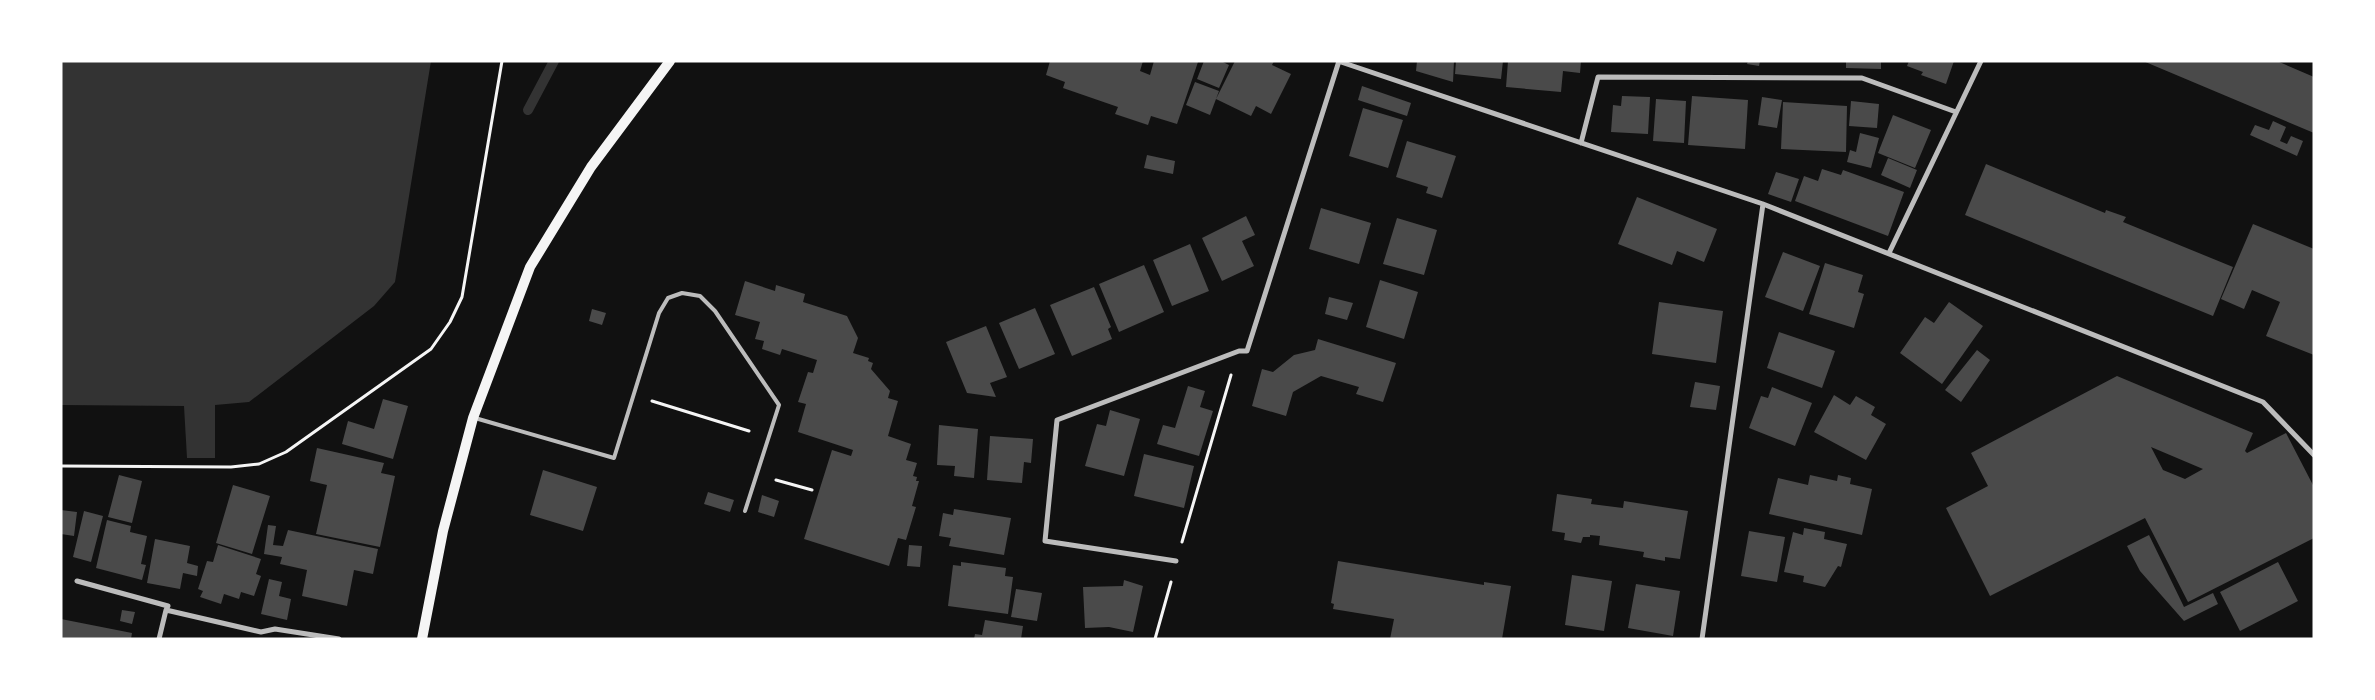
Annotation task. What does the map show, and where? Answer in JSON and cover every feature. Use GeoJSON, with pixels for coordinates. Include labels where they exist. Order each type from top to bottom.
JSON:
{"type":"FeatureCollection","features":[{"type":"Feature","properties":{"kind":"main road"},"geometry":{"type":"LineString","coordinates":[[422,639],[443,531],[473,418],[530,268],[592,167],[670,61]]}},
{"type":"Feature","properties":{"kind":"street"},"geometry":{"type":"LineString","coordinates":[[1176,560],[1045,541],[1058,420],[1239,351],[1247,351],[1338,61],[1763,204],[2263,402],[2314,455]]}},
{"type":"Feature","properties":{"kind":"street"},"geometry":{"type":"LineString","coordinates":[[1889,253],[1980,61]]}},
{"type":"Feature","properties":{"kind":"street"},"geometry":{"type":"LineString","coordinates":[[1581,143],[1598,77],[1862,78],[1956,112]]}},
{"type":"Feature","properties":{"kind":"street"},"geometry":{"type":"LineString","coordinates":[[1702,639],[1763,204]]}},
{"type":"Feature","properties":{"kind":"street"},"geometry":{"type":"LineString","coordinates":[[78,581],[168,606],[159,639]]}},
{"type":"Feature","properties":{"kind":"street"},"geometry":{"type":"LineString","coordinates":[[166,610],[261,632],[275,629],[339,639]]}},
{"type":"Feature","properties":{"kind":"lane"},"geometry":{"type":"LineString","coordinates":[[473,418],[614,458],[659,313],[668,298],[682,294],[700,296],[715,311],[779,405],[745,510]]}},
{"type":"Feature","properties":{"kind":"path"},"geometry":{"type":"LineString","coordinates":[[61,466],[231,466],[258,464],[286,452],[431,349],[450,322],[462,297],[502,61]]}},
{"type":"Feature","properties":{"kind":"path"},"geometry":{"type":"LineString","coordinates":[[1155,639],[1176,560],[1239,351]]}},
{"type":"Feature","properties":{"kind":"path"},"geometry":{"type":"LineString","coordinates":[[633,394],[769,437]]}},
{"type":"Feature","properties":{"kind":"path"},"geometry":{"type":"LineString","coordinates":[[757,474],[812,490]]}},
{"type":"Feature","properties":{"kind":"shaded area"},"geometry":{"type":"Polygon","coordinates":[[[61,61],[431,61],[395,282],[374,306],[249,402],[215,405],[215,458],[187,458],[184,406],[61,405],[61,61]]]}},
{"type":"Feature","properties":{"kind":"building"},"geometry":{"type":"Polygon","coordinates":[[[1050,61],[1143,61],[1140,71],[1150,75],[1154,61],[1198,62],[1177,124],[1151,116],[1148,125],[1115,114],[1118,107],[1063,88],[1065,82],[1046,75],[1050,61]]]}},
{"type":"Feature","properties":{"kind":"building"},"geometry":{"type":"Polygon","coordinates":[[[1204,61],[1221,61],[1229,65],[1219,88],[1197,79],[1204,61]]]}},
{"type":"Feature","properties":{"kind":"building"},"geometry":{"type":"Polygon","coordinates":[[[1235,61],[1274,61],[1272,65],[1291,74],[1271,114],[1256,106],[1251,116],[1216,99],[1235,61]]]}},
{"type":"Feature","properties":{"kind":"building"},"geometry":{"type":"Polygon","coordinates":[[[1417,61],[1454,61],[1453,82],[1416,71],[1417,61]]]}},
{"type":"Feature","properties":{"kind":"building"},"geometry":{"type":"Polygon","coordinates":[[[1456,61],[1503,61],[1501,79],[1455,74],[1456,61]]]}},
{"type":"Feature","properties":{"kind":"building"},"geometry":{"type":"Polygon","coordinates":[[[1508,61],[1581,61],[1580,73],[1563,71],[1561,92],[1506,87],[1508,61]]]}},
{"type":"Feature","properties":{"kind":"building"},"geometry":{"type":"Polygon","coordinates":[[[1748,61],[1760,61],[1759,66],[1747,64],[1748,61]]]}},
{"type":"Feature","properties":{"kind":"building"},"geometry":{"type":"Polygon","coordinates":[[[1846,61],[1881,61],[1881,69],[1846,68],[1846,61]]]}},
{"type":"Feature","properties":{"kind":"building"},"geometry":{"type":"Polygon","coordinates":[[[1909,61],[1954,61],[1946,84],[1921,75],[1923,72],[1907,66],[1909,61]]]}},
{"type":"Feature","properties":{"kind":"building"},"geometry":{"type":"Polygon","coordinates":[[[2143,61],[2277,61],[2314,77],[2314,133],[2143,61]]]}},
{"type":"Feature","properties":{"kind":"building"},"geometry":{"type":"Polygon","coordinates":[[[1195,82],[1219,91],[1210,115],[1186,105],[1195,82]]]}},
{"type":"Feature","properties":{"kind":"building"},"geometry":{"type":"Polygon","coordinates":[[[1362,86],[1411,103],[1407,116],[1358,100],[1362,86]]]}},
{"type":"Feature","properties":{"kind":"building"},"geometry":{"type":"Polygon","coordinates":[[[1622,96],[1650,97],[1648,134],[1611,132],[1613,105],[1621,106],[1622,96]]]}},
{"type":"Feature","properties":{"kind":"building"},"geometry":{"type":"Polygon","coordinates":[[[1692,96],[1748,100],[1745,149],[1688,145],[1692,96]]]}},
{"type":"Feature","properties":{"kind":"building"},"geometry":{"type":"Polygon","coordinates":[[[1762,97],[1782,100],[1777,128],[1758,125],[1762,97]]]}},
{"type":"Feature","properties":{"kind":"building"},"geometry":{"type":"Polygon","coordinates":[[[1656,99],[1686,101],[1684,143],[1653,141],[1656,99]]]}},
{"type":"Feature","properties":{"kind":"building"},"geometry":{"type":"Polygon","coordinates":[[[1851,101],[1879,104],[1877,128],[1849,126],[1851,101]]]}},
{"type":"Feature","properties":{"kind":"building"},"geometry":{"type":"Polygon","coordinates":[[[1783,102],[1847,106],[1846,152],[1781,149],[1783,102]]]}},
{"type":"Feature","properties":{"kind":"building"},"geometry":{"type":"Polygon","coordinates":[[[1363,108],[1403,120],[1388,168],[1349,156],[1363,108]]]}},
{"type":"Feature","properties":{"kind":"building"},"geometry":{"type":"Polygon","coordinates":[[[1893,115],[1931,130],[1915,168],[1878,153],[1893,115]]]}},
{"type":"Feature","properties":{"kind":"building"},"geometry":{"type":"Polygon","coordinates":[[[2273,121],[2286,127],[2280,141],[2287,144],[2291,136],[2303,141],[2297,156],[2250,135],[2255,125],[2269,130],[2273,121]]]}},
{"type":"Feature","properties":{"kind":"building"},"geometry":{"type":"Polygon","coordinates":[[[1860,133],[1879,138],[1871,168],[1847,162],[1850,150],[1856,152],[1860,133]]]}},
{"type":"Feature","properties":{"kind":"building"},"geometry":{"type":"Polygon","coordinates":[[[1407,141],[1456,156],[1442,198],[1426,193],[1428,187],[1396,177],[1407,141]]]}},
{"type":"Feature","properties":{"kind":"building"},"geometry":{"type":"Polygon","coordinates":[[[1147,155],[1175,161],[1173,174],[1144,168],[1147,155]]]}},
{"type":"Feature","properties":{"kind":"building"},"geometry":{"type":"Polygon","coordinates":[[[1888,158],[1917,170],[1910,188],[1881,175],[1888,158]]]}},
{"type":"Feature","properties":{"kind":"building"},"geometry":{"type":"Polygon","coordinates":[[[1986,164],[2105,213],[2106,210],[2126,217],[2123,222],[2233,267],[2213,316],[1965,215],[1986,164]]]}},
{"type":"Feature","properties":{"kind":"building"},"geometry":{"type":"Polygon","coordinates":[[[1822,169],[1841,175],[1843,170],[1904,192],[1888,236],[1795,201],[1804,176],[1818,181],[1822,169]]]}},
{"type":"Feature","properties":{"kind":"building"},"geometry":{"type":"Polygon","coordinates":[[[1776,172],[1799,179],[1791,202],[1768,194],[1776,172]]]}},
{"type":"Feature","properties":{"kind":"building"},"geometry":{"type":"Polygon","coordinates":[[[1637,197],[1717,229],[1704,262],[1677,251],[1672,265],[1618,244],[1637,197]]]}},
{"type":"Feature","properties":{"kind":"building"},"geometry":{"type":"Polygon","coordinates":[[[1321,208],[1371,223],[1359,264],[1309,249],[1321,208]]]}},
{"type":"Feature","properties":{"kind":"building"},"geometry":{"type":"Polygon","coordinates":[[[1246,216],[1255,235],[1242,241],[1254,266],[1222,281],[1202,238],[1246,216]]]}},
{"type":"Feature","properties":{"kind":"building"},"geometry":{"type":"Polygon","coordinates":[[[1397,218],[1437,230],[1424,275],[1383,264],[1397,218]]]}},
{"type":"Feature","properties":{"kind":"building"},"geometry":{"type":"Polygon","coordinates":[[[2253,224],[2314,249],[2314,355],[2266,336],[2280,302],[2252,290],[2244,309],[2221,299],[2253,224]]]}},
{"type":"Feature","properties":{"kind":"building"},"geometry":{"type":"Polygon","coordinates":[[[1190,244],[1209,291],[1172,306],[1153,260],[1190,244]]]}},
{"type":"Feature","properties":{"kind":"building"},"geometry":{"type":"Polygon","coordinates":[[[1783,252],[1820,266],[1803,311],[1765,297],[1783,252]]]}},
{"type":"Feature","properties":{"kind":"building"},"geometry":{"type":"Polygon","coordinates":[[[1825,263],[1863,275],[1858,292],[1864,294],[1854,328],[1809,314],[1825,263]]]}},
{"type":"Feature","properties":{"kind":"building"},"geometry":{"type":"Polygon","coordinates":[[[1144,265],[1164,312],[1119,332],[1099,284],[1144,265]]]}},
{"type":"Feature","properties":{"kind":"building"},"geometry":{"type":"Polygon","coordinates":[[[1380,280],[1418,292],[1404,339],[1366,327],[1380,280]]]}},
{"type":"Feature","properties":{"kind":"building"},"geometry":{"type":"Polygon","coordinates":[[[745,281],[775,291],[776,285],[805,294],[803,302],[847,316],[858,338],[853,353],[869,358],[868,361],[873,363],[871,369],[890,391],[888,398],[898,401],[888,436],[911,444],[906,460],[917,463],[913,476],[917,477],[916,481],[919,481],[912,506],[916,507],[906,540],[898,538],[889,566],[804,539],[832,450],[851,456],[853,450],[798,432],[806,404],[798,402],[808,372],[813,373],[817,360],[782,349],[780,355],[762,349],[764,341],[755,339],[760,322],[735,315],[745,281]]]}},
{"type":"Feature","properties":{"kind":"building"},"geometry":{"type":"Polygon","coordinates":[[[1094,287],[1111,327],[1108,329],[1112,339],[1072,356],[1050,305],[1094,287]]]}},
{"type":"Feature","properties":{"kind":"building"},"geometry":{"type":"Polygon","coordinates":[[[1329,297],[1353,303],[1347,320],[1325,314],[1329,297]]]}},
{"type":"Feature","properties":{"kind":"building"},"geometry":{"type":"Polygon","coordinates":[[[1659,302],[1723,311],[1716,363],[1652,354],[1659,302]]]}},
{"type":"Feature","properties":{"kind":"building"},"geometry":{"type":"Polygon","coordinates":[[[1949,302],[1983,326],[1942,384],[1900,353],[1925,317],[1934,323],[1949,302]]]}},
{"type":"Feature","properties":{"kind":"building"},"geometry":{"type":"Polygon","coordinates":[[[1035,308],[1055,354],[1019,369],[999,323],[1035,308]]]}},
{"type":"Feature","properties":{"kind":"building"},"geometry":{"type":"Polygon","coordinates":[[[592,309],[606,313],[602,325],[589,321],[592,309]]]}},
{"type":"Feature","properties":{"kind":"building"},"geometry":{"type":"Polygon","coordinates":[[[986,326],[1007,377],[990,383],[996,397],[967,393],[946,342],[986,326]]]}},
{"type":"Feature","properties":{"kind":"building"},"geometry":{"type":"Polygon","coordinates":[[[1779,332],[1835,351],[1822,388],[1767,368],[1779,332]]]}},
{"type":"Feature","properties":{"kind":"building"},"geometry":{"type":"Polygon","coordinates":[[[1318,339],[1396,363],[1383,402],[1356,394],[1359,387],[1321,376],[1293,392],[1286,416],[1252,406],[1262,369],[1273,372],[1294,355],[1315,350],[1318,339]]]}},
{"type":"Feature","properties":{"kind":"building"},"geometry":{"type":"Polygon","coordinates":[[[1977,350],[1990,360],[1961,402],[1945,390],[1977,350]]]}},
{"type":"Feature","properties":{"kind":"building"},"geometry":{"type":"Polygon","coordinates":[[[2117,376],[2253,433],[2245,451],[2247,453],[2286,433],[2314,487],[2314,538],[2188,602],[2145,518],[1990,596],[1946,508],[1988,486],[1971,453],[2117,376]],[[2151,447],[2163,470],[2185,479],[2203,469],[2151,447]]]}},
{"type":"Feature","properties":{"kind":"building"},"geometry":{"type":"Polygon","coordinates":[[[1695,382],[1720,386],[1716,410],[1690,407],[1695,382]]]}},
{"type":"Feature","properties":{"kind":"building"},"geometry":{"type":"Polygon","coordinates":[[[1188,386],[1205,391],[1200,407],[1213,411],[1199,456],[1157,444],[1163,425],[1175,428],[1188,386]]]}},
{"type":"Feature","properties":{"kind":"building"},"geometry":{"type":"Polygon","coordinates":[[[1772,387],[1812,403],[1795,446],[1749,428],[1761,396],[1768,398],[1772,387]]]}},
{"type":"Feature","properties":{"kind":"building"},"geometry":{"type":"Polygon","coordinates":[[[1834,395],[1850,405],[1856,396],[1875,407],[1871,415],[1886,424],[1866,460],[1814,432],[1834,395]]]}},
{"type":"Feature","properties":{"kind":"building"},"geometry":{"type":"Polygon","coordinates":[[[383,399],[408,406],[393,459],[342,444],[348,421],[374,429],[383,399]]]}},
{"type":"Feature","properties":{"kind":"building"},"geometry":{"type":"Polygon","coordinates":[[[1110,410],[1140,419],[1124,476],[1085,466],[1097,424],[1106,426],[1110,410]]]}},
{"type":"Feature","properties":{"kind":"building"},"geometry":{"type":"Polygon","coordinates":[[[939,425],[978,429],[974,478],[954,476],[955,466],[937,465],[939,425]]]}},
{"type":"Feature","properties":{"kind":"building"},"geometry":{"type":"Polygon","coordinates":[[[990,436],[1033,439],[1031,463],[1024,462],[1022,483],[987,480],[990,436]]]}},
{"type":"Feature","properties":{"kind":"building"},"geometry":{"type":"Polygon","coordinates":[[[317,448],[384,463],[381,473],[395,476],[380,547],[316,534],[327,485],[310,481],[317,448]]]}},
{"type":"Feature","properties":{"kind":"building"},"geometry":{"type":"Polygon","coordinates":[[[1144,454],[1194,466],[1184,508],[1134,496],[1144,454]]]}},
{"type":"Feature","properties":{"kind":"building"},"geometry":{"type":"Polygon","coordinates":[[[543,470],[597,487],[583,531],[530,515],[543,470]]]}},
{"type":"Feature","properties":{"kind":"building"},"geometry":{"type":"Polygon","coordinates":[[[119,475],[142,481],[132,523],[108,517],[119,475]]]}},
{"type":"Feature","properties":{"kind":"building"},"geometry":{"type":"Polygon","coordinates":[[[1810,475],[1837,481],[1838,475],[1851,478],[1850,484],[1872,489],[1862,535],[1769,514],[1778,478],[1808,485],[1810,475]]]}},
{"type":"Feature","properties":{"kind":"building"},"geometry":{"type":"Polygon","coordinates":[[[233,485],[270,496],[252,554],[216,543],[233,485]]]}},
{"type":"Feature","properties":{"kind":"building"},"geometry":{"type":"Polygon","coordinates":[[[708,492],[734,500],[730,512],[704,504],[708,492]]]}},
{"type":"Feature","properties":{"kind":"building"},"geometry":{"type":"Polygon","coordinates":[[[1557,494],[1592,499],[1591,504],[1623,508],[1624,501],[1688,511],[1680,559],[1665,557],[1665,561],[1643,557],[1644,552],[1599,545],[1600,536],[1590,535],[1590,537],[1583,537],[1581,543],[1564,540],[1565,533],[1552,531],[1557,494]]]}},
{"type":"Feature","properties":{"kind":"building"},"geometry":{"type":"Polygon","coordinates":[[[762,495],[779,501],[774,517],[758,512],[762,495]]]}},
{"type":"Feature","properties":{"kind":"building"},"geometry":{"type":"Polygon","coordinates":[[[954,509],[1011,518],[1004,555],[949,546],[951,538],[939,536],[943,513],[953,515],[954,509]]]}},
{"type":"Feature","properties":{"kind":"building"},"geometry":{"type":"Polygon","coordinates":[[[61,510],[77,512],[74,536],[61,534],[61,510]]]}},
{"type":"Feature","properties":{"kind":"building"},"geometry":{"type":"Polygon","coordinates":[[[84,511],[103,516],[91,562],[73,557],[84,511]]]}},
{"type":"Feature","properties":{"kind":"building"},"geometry":{"type":"Polygon","coordinates":[[[107,520],[131,526],[130,532],[147,536],[141,564],[146,565],[142,580],[96,568],[107,520]]]}},
{"type":"Feature","properties":{"kind":"building"},"geometry":{"type":"Polygon","coordinates":[[[268,525],[276,526],[273,545],[283,546],[288,530],[378,549],[373,574],[354,570],[347,606],[302,596],[307,570],[280,564],[282,557],[264,554],[268,525]]]}},
{"type":"Feature","properties":{"kind":"building"},"geometry":{"type":"Polygon","coordinates":[[[1804,528],[1825,532],[1824,539],[1847,544],[1841,567],[1838,566],[1825,587],[1803,582],[1804,576],[1784,572],[1793,532],[1803,535],[1804,528]]]}},
{"type":"Feature","properties":{"kind":"building"},"geometry":{"type":"Polygon","coordinates":[[[1749,531],[1785,537],[1777,582],[1741,576],[1749,531]]]}},
{"type":"Feature","properties":{"kind":"building"},"geometry":{"type":"Polygon","coordinates":[[[2149,535],[2184,607],[2213,593],[2218,604],[2184,621],[2140,571],[2127,546],[2149,535]]]}},
{"type":"Feature","properties":{"kind":"building"},"geometry":{"type":"Polygon","coordinates":[[[155,539],[190,546],[187,563],[198,566],[197,576],[183,573],[180,589],[147,583],[155,539]]]}},
{"type":"Feature","properties":{"kind":"building"},"geometry":{"type":"Polygon","coordinates":[[[218,545],[261,559],[256,574],[261,576],[254,596],[241,592],[239,599],[224,594],[221,604],[200,597],[203,591],[198,589],[207,561],[213,562],[218,545]]]}},
{"type":"Feature","properties":{"kind":"building"},"geometry":{"type":"Polygon","coordinates":[[[909,545],[922,546],[920,567],[907,566],[909,545]]]}},
{"type":"Feature","properties":{"kind":"building"},"geometry":{"type":"Polygon","coordinates":[[[1338,561],[1484,585],[1484,582],[1511,586],[1502,639],[1390,639],[1394,619],[1333,609],[1334,604],[1331,603],[1338,561]]]}},
{"type":"Feature","properties":{"kind":"building"},"geometry":{"type":"Polygon","coordinates":[[[961,562],[1006,568],[1005,576],[1013,577],[1008,614],[948,606],[953,565],[961,566],[961,562]]]}},
{"type":"Feature","properties":{"kind":"building"},"geometry":{"type":"Polygon","coordinates":[[[2278,562],[2298,601],[2240,631],[2220,592],[2278,562]]]}},
{"type":"Feature","properties":{"kind":"building"},"geometry":{"type":"Polygon","coordinates":[[[1572,575],[1612,581],[1604,631],[1565,625],[1572,575]]]}},
{"type":"Feature","properties":{"kind":"building"},"geometry":{"type":"Polygon","coordinates":[[[269,579],[282,582],[279,596],[291,599],[287,620],[261,614],[269,579]]]}},
{"type":"Feature","properties":{"kind":"building"},"geometry":{"type":"Polygon","coordinates":[[[1124,580],[1143,586],[1133,632],[1109,627],[1085,628],[1083,587],[1123,586],[1124,580]]]}},
{"type":"Feature","properties":{"kind":"building"},"geometry":{"type":"Polygon","coordinates":[[[1636,584],[1680,591],[1673,636],[1628,628],[1636,584]]]}},
{"type":"Feature","properties":{"kind":"building"},"geometry":{"type":"Polygon","coordinates":[[[1016,589],[1042,593],[1037,621],[1011,617],[1016,589]]]}},
{"type":"Feature","properties":{"kind":"building"},"geometry":{"type":"Polygon","coordinates":[[[122,610],[135,612],[132,624],[120,621],[122,610]]]}},
{"type":"Feature","properties":{"kind":"building"},"geometry":{"type":"Polygon","coordinates":[[[61,619],[132,633],[131,639],[61,639],[61,619]]]}},
{"type":"Feature","properties":{"kind":"building"},"geometry":{"type":"Polygon","coordinates":[[[985,620],[1023,626],[1021,639],[974,639],[975,634],[982,635],[985,620]]]}},
{"type":"Feature","properties":{"kind":"waterway"},"geometry":{"type":"LineString","coordinates":[[528,110],[554,61]]}}]}
